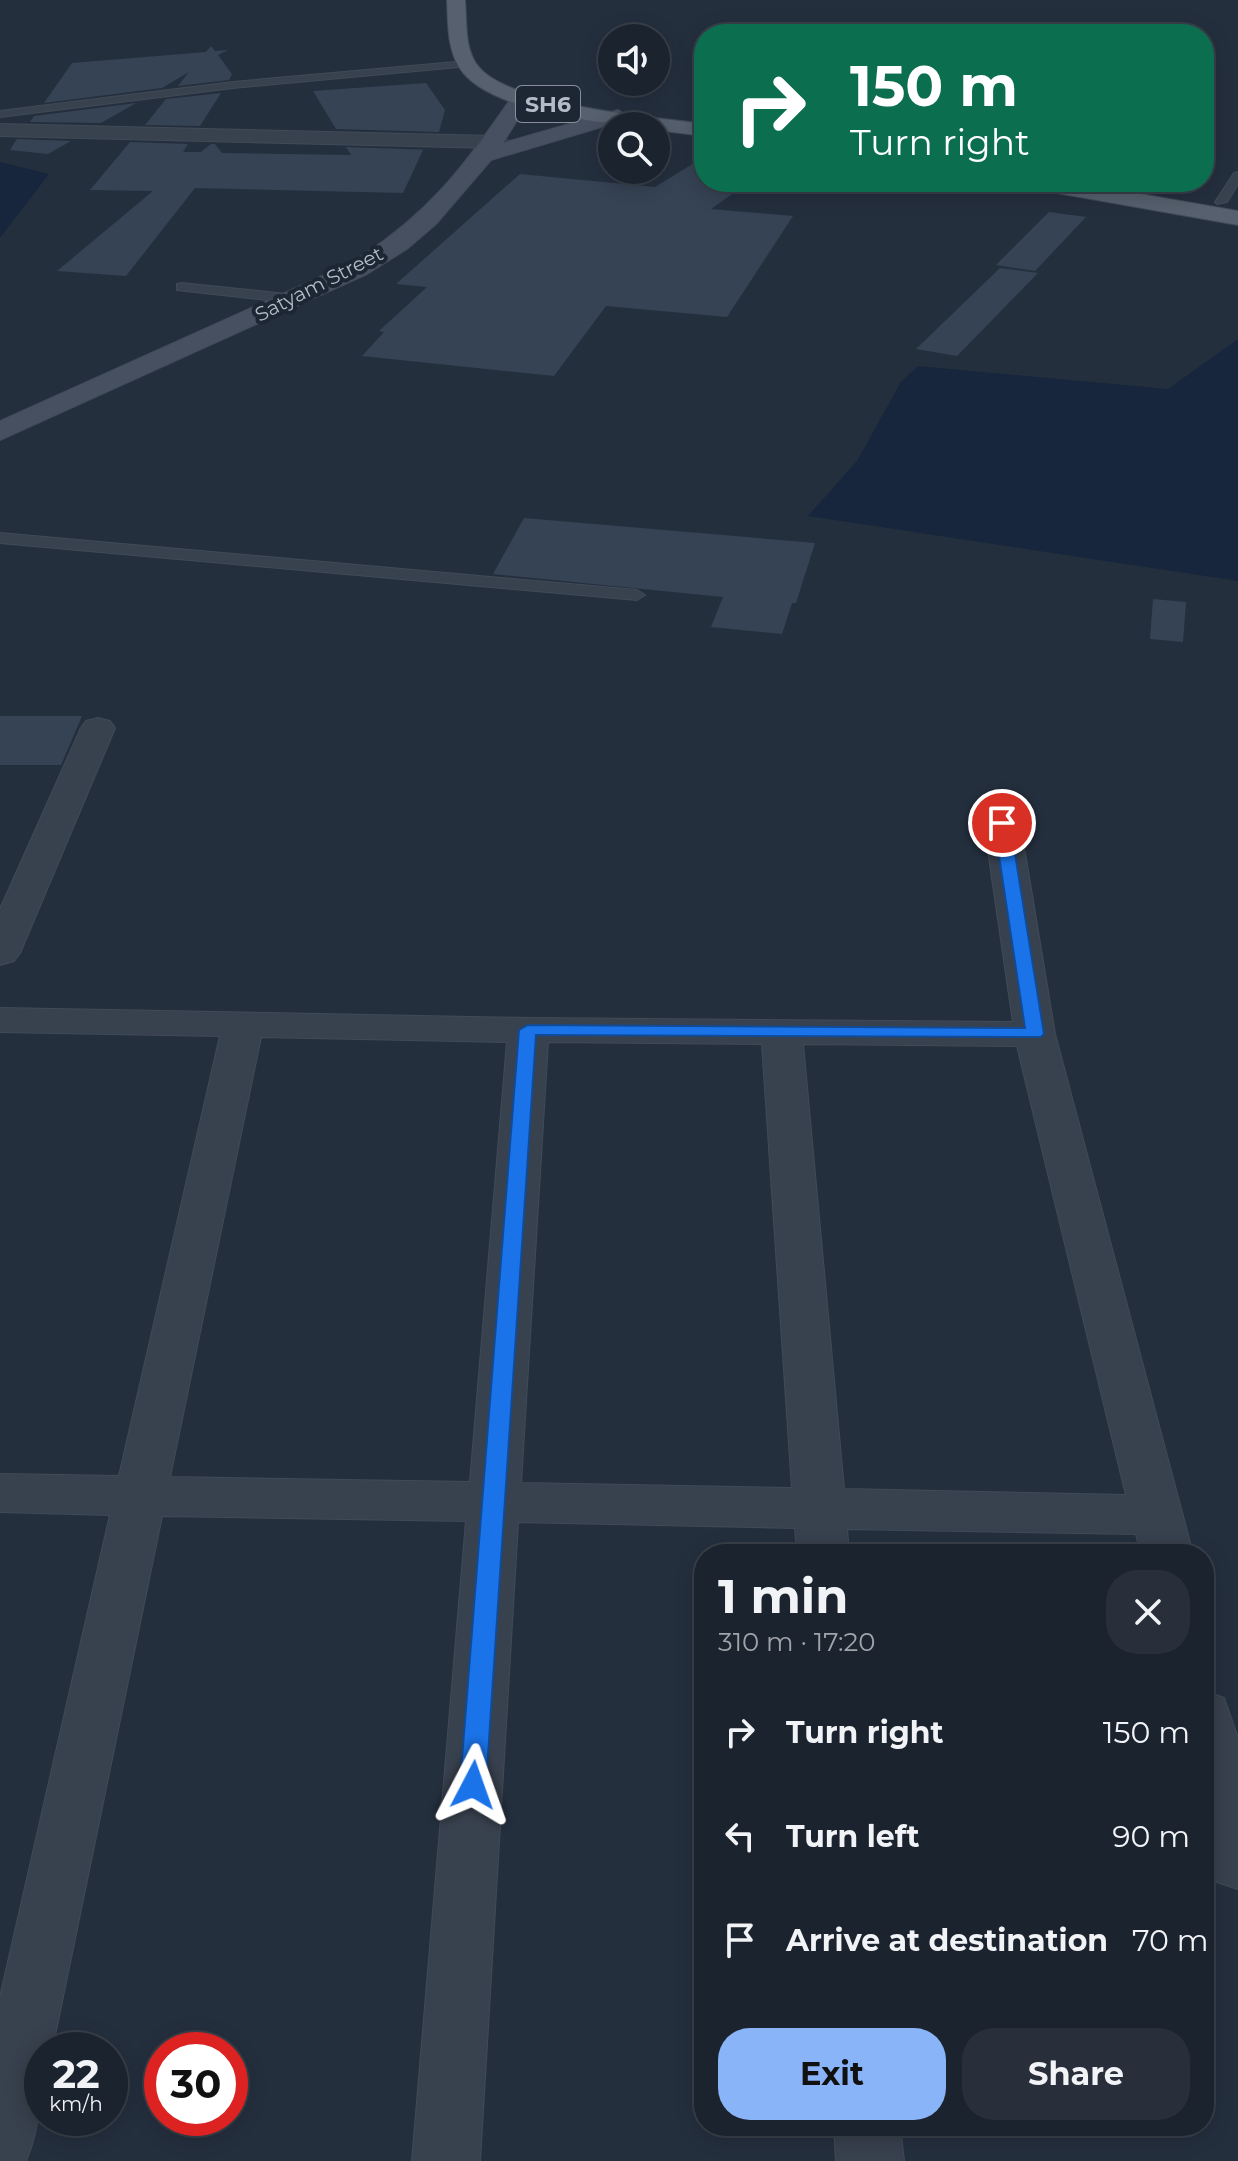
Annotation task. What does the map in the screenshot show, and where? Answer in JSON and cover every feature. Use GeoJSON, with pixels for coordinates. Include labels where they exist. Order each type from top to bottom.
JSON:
{"type":"FeatureCollection","features":[{"type":"Feature","properties":{"kind":"main road"},"geometry":{"type":"LineString","coordinates":[[456,0],[461,51],[468,67]]}},
{"type":"Feature","properties":{"kind":"main road","name":"SH6"},"geometry":{"type":"LineString","coordinates":[[468,67],[497,88],[521,98],[598,112]]}},
{"type":"Feature","properties":{"kind":"main road","name":"SH6"},"geometry":{"type":"LineString","coordinates":[[501,69],[513,79],[561,96],[694,116]]}},
{"type":"Feature","properties":{"kind":"main road","name":"SH6"},"geometry":{"type":"LineString","coordinates":[[670,124],[694,128]]}},
{"type":"Feature","properties":{"kind":"main road"},"geometry":{"type":"LineString","coordinates":[[1110,192],[1232,208]]}},
{"type":"Feature","properties":{"kind":"main road"},"geometry":{"type":"LineString","coordinates":[[1153,192],[1232,208]]}},
{"type":"Feature","properties":{"kind":"street","name":"Satyam Street"},"geometry":{"type":"LineString","coordinates":[[0,432],[296,299],[358,269],[410,236],[497,148],[521,98]]}},
{"type":"Feature","properties":{"kind":"street"},"geometry":{"type":"LineString","coordinates":[[0,130],[497,148],[598,121]]}},
{"type":"Feature","properties":{"kind":"street"},"geometry":{"type":"LineString","coordinates":[[0,953],[98,728]]}},
{"type":"Feature","properties":{"kind":"street"},"geometry":{"type":"LineString","coordinates":[[0,1493],[493,1503],[821,1531],[1163,1534],[1035,1034],[1002,823]]}},
{"type":"Feature","properties":{"kind":"street"},"geometry":{"type":"LineString","coordinates":[[0,1020],[528,1030],[1035,1034]]}},
{"type":"Feature","properties":{"kind":"street"},"geometry":{"type":"LineString","coordinates":[[0,2143],[243,1024]]}},
{"type":"Feature","properties":{"kind":"street"},"geometry":{"type":"LineString","coordinates":[[446,2161],[528,1030]]}},
{"type":"Feature","properties":{"kind":"street"},"geometry":{"type":"LineString","coordinates":[[782,1033],[821,1531]]}},
{"type":"Feature","properties":{"kind":"street"},"geometry":{"type":"LineString","coordinates":[[1214,1759],[1238,1863]]}},
{"type":"Feature","properties":{"kind":"street"},"geometry":{"type":"LineString","coordinates":[[868,2136],[870,2161]]}},
{"type":"Feature","properties":{"kind":"lane"},"geometry":{"type":"LineString","coordinates":[[0,114],[468,67]]}},
{"type":"Feature","properties":{"kind":"lane"},"geometry":{"type":"LineString","coordinates":[[1232,208],[1238,175]]}},
{"type":"Feature","properties":{"kind":"lane"},"geometry":{"type":"LineString","coordinates":[[181,287],[296,299]]}},
{"type":"Feature","properties":{"kind":"lane"},"geometry":{"type":"LineString","coordinates":[[0,538],[637,595]]}},
{"type":"Feature","properties":{"kind":"water"},"geometry":{"type":"Polygon","coordinates":[[[0,162],[49,174],[0,238],[0,162]]]}},
{"type":"Feature","properties":{"kind":"water"},"geometry":{"type":"Polygon","coordinates":[[[1238,339],[1238,581],[808,516],[857,461],[901,382],[918,366],[1168,389],[1238,339]]]}},
{"type":"Feature","properties":{"kind":"building"},"geometry":{"type":"Polygon","coordinates":[[[211,46],[215,51],[228,50],[218,55],[232,74],[229,80],[178,86],[189,72],[162,88],[44,103],[72,63],[206,52],[211,46]]]}},
{"type":"Feature","properties":{"kind":"building"},"geometry":{"type":"Polygon","coordinates":[[[426,83],[445,110],[439,132],[336,129],[313,91],[426,83]]]}},
{"type":"Feature","properties":{"kind":"building"},"geometry":{"type":"Polygon","coordinates":[[[221,93],[200,126],[145,125],[166,99],[221,93]]]}},
{"type":"Feature","properties":{"kind":"building"},"geometry":{"type":"Polygon","coordinates":[[[136,103],[101,123],[30,122],[34,116],[136,103]]]}},
{"type":"Feature","properties":{"kind":"building"},"geometry":{"type":"Polygon","coordinates":[[[17,139],[71,141],[48,154],[10,150],[17,139]]]}},
{"type":"Feature","properties":{"kind":"building"},"geometry":{"type":"Polygon","coordinates":[[[130,142],[188,144],[183,152],[201,152],[211,144],[215,144],[222,153],[351,155],[346,147],[432,150],[423,150],[403,193],[195,188],[126,276],[57,271],[153,191],[90,190],[130,142]]]}},
{"type":"Feature","properties":{"kind":"building"},"geometry":{"type":"Polygon","coordinates":[[[694,163],[694,192],[735,192],[711,209],[793,216],[727,317],[606,306],[554,376],[362,356],[384,332],[379,331],[427,287],[396,284],[520,174],[598,182],[598,184],[655,187],[670,184],[670,178],[694,163]]]}},
{"type":"Feature","properties":{"kind":"building"},"geometry":{"type":"Polygon","coordinates":[[[1049,212],[1086,217],[1035,271],[996,265],[1049,212]]]}},
{"type":"Feature","properties":{"kind":"building"},"geometry":{"type":"Polygon","coordinates":[[[1000,268],[1038,273],[957,356],[916,349],[1000,268]]]}},
{"type":"Feature","properties":{"kind":"building"},"geometry":{"type":"Polygon","coordinates":[[[524,518],[815,543],[796,603],[792,603],[782,634],[711,627],[723,597],[493,574],[524,518]]]}},
{"type":"Feature","properties":{"kind":"building"},"geometry":{"type":"Polygon","coordinates":[[[1153,599],[1186,602],[1183,642],[1150,639],[1153,599]]]}},
{"type":"Feature","properties":{"kind":"building"},"geometry":{"type":"Polygon","coordinates":[[[0,716],[82,716],[61,765],[0,765],[0,716]]]}},
{"type":"Feature","properties":{"kind":"route"},"geometry":{"type":"LineString","coordinates":[[473,1785],[528,1030],[1035,1034],[1002,823]]}}]}
